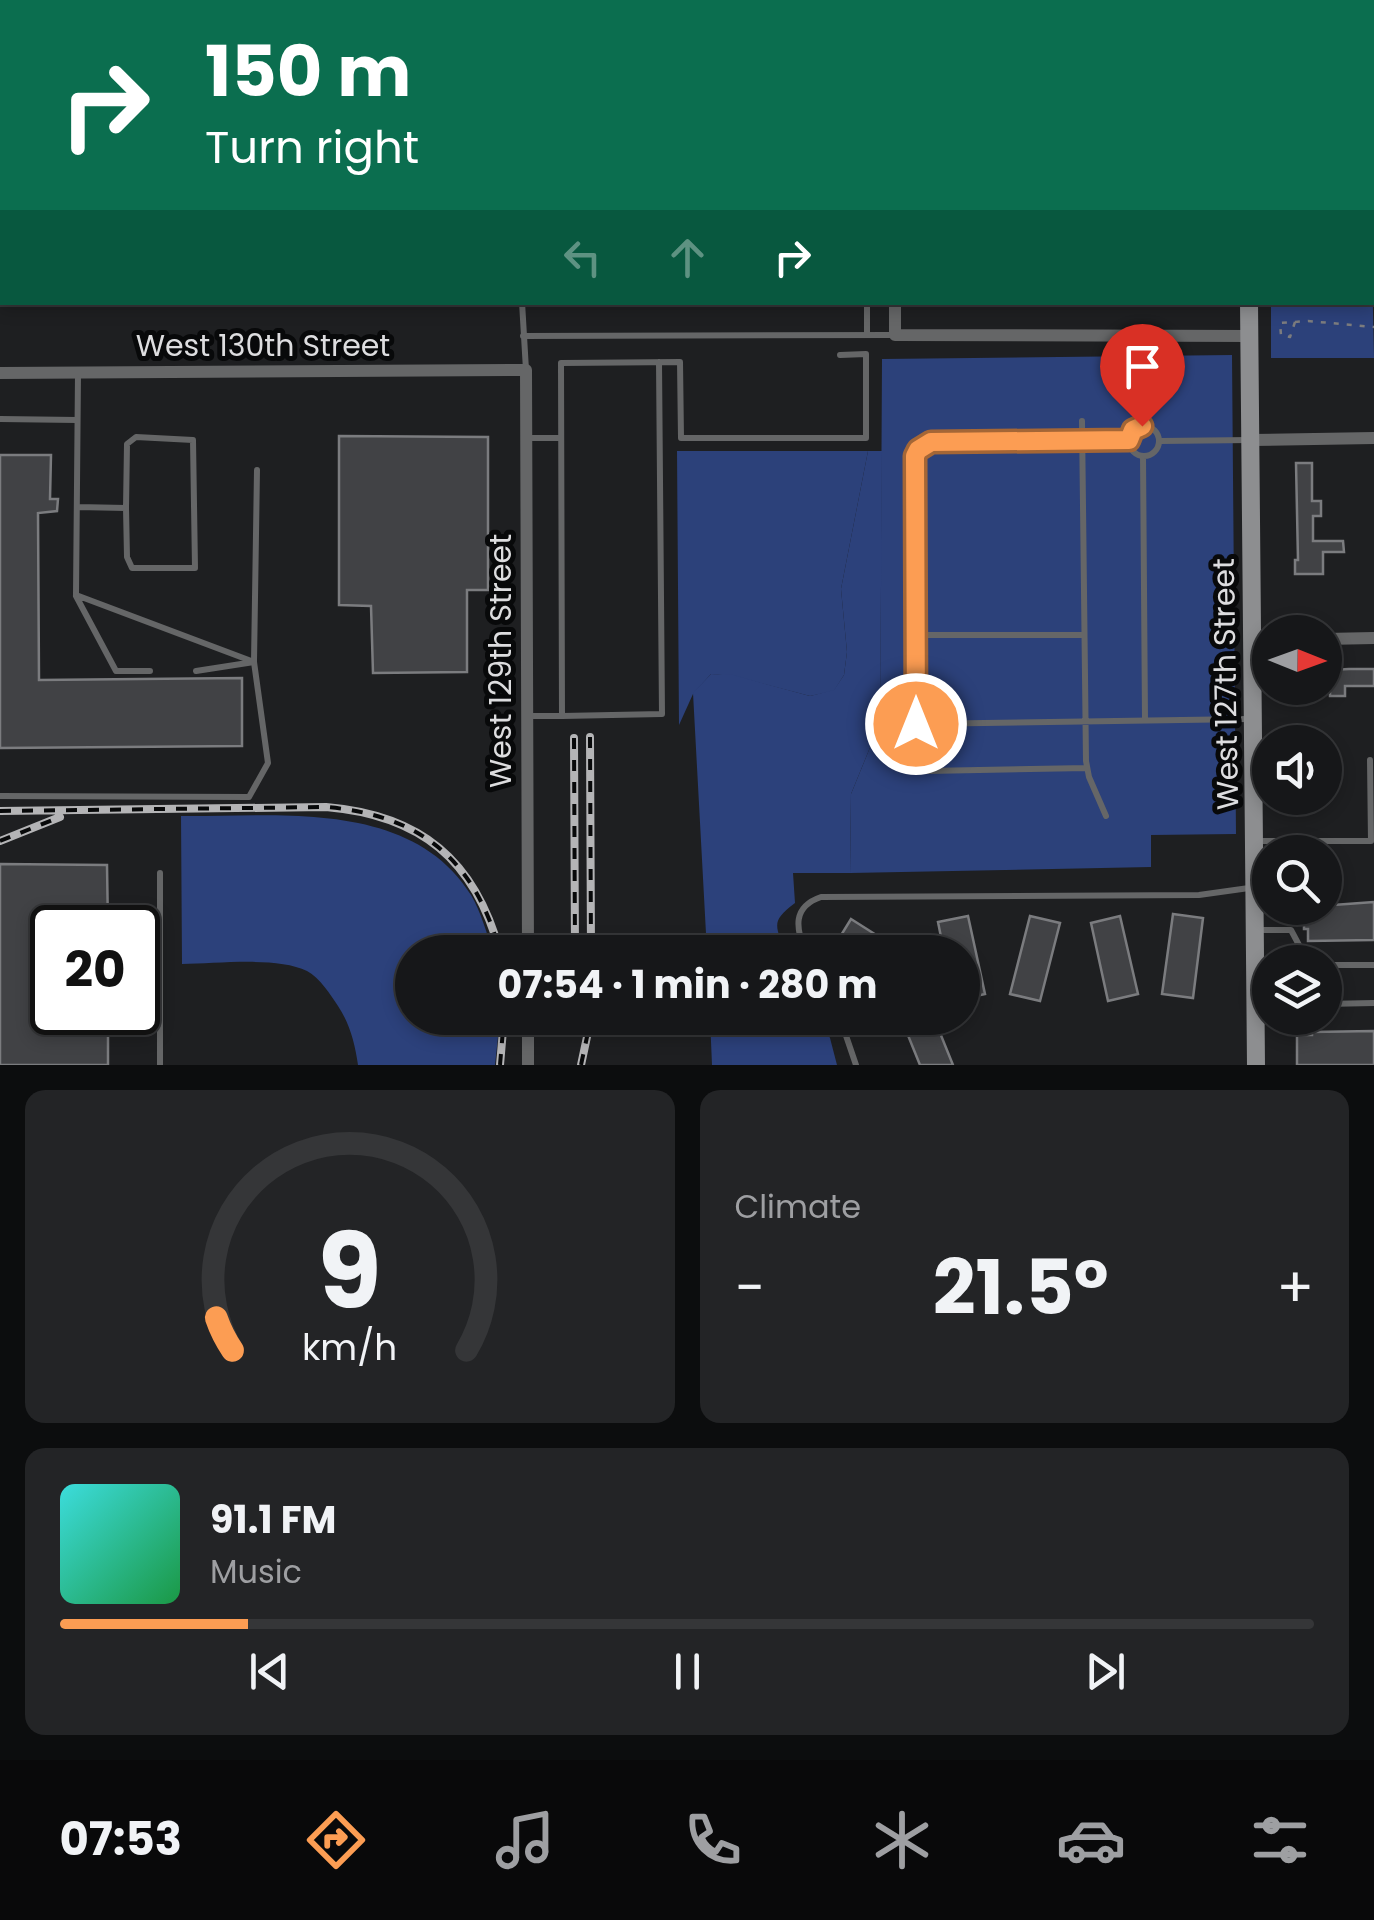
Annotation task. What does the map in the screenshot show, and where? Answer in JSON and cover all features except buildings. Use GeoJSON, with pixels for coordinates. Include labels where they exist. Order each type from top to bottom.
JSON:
{"type":"FeatureCollection","features":[{"type":"Feature","properties":{"kind":"main road","name":"West 127th Street"},"geometry":{"type":"LineString","coordinates":[[1249,305],[1251,440],[1261,615]]}},
{"type":"Feature","properties":{"kind":"main road","name":"West 127th Street"},"geometry":{"type":"LineString","coordinates":[[1255,705],[1255,835]]}},
{"type":"Feature","properties":{"kind":"main road","name":"West 127th Street"},"geometry":{"type":"LineString","coordinates":[[1256,925],[1257,945]]}},
{"type":"Feature","properties":{"kind":"main road","name":"West 127th Street"},"geometry":{"type":"LineString","coordinates":[[1256,1065],[1260,1035]]}},
{"type":"Feature","properties":{"kind":"street"},"geometry":{"type":"LineString","coordinates":[[895,305],[896,335],[1250,336]]}},
{"type":"Feature","properties":{"kind":"street","name":"West 130th Street"},"geometry":{"type":"LineString","coordinates":[[0,373],[526,370]]}},
{"type":"Feature","properties":{"kind":"street","name":"West 129th Street"},"geometry":{"type":"LineString","coordinates":[[526,370],[528,935]]}},
{"type":"Feature","properties":{"kind":"street"},"geometry":{"type":"LineString","coordinates":[[1251,440],[1374,438]]}},
{"type":"Feature","properties":{"kind":"street"},"geometry":{"type":"LineString","coordinates":[[1342,639],[1374,638]]}},
{"type":"Feature","properties":{"kind":"street"},"geometry":{"type":"LineString","coordinates":[[528,1035],[528,1065]]}},
{"type":"Feature","properties":{"kind":"lane"},"geometry":{"type":"LineString","coordinates":[[522,305],[526,370]]}},
{"type":"Feature","properties":{"kind":"lane"},"geometry":{"type":"LineString","coordinates":[[867,305],[867,335]]}},
{"type":"Feature","properties":{"kind":"lane"},"geometry":{"type":"LineString","coordinates":[[523,336],[896,335]]}},
{"type":"Feature","properties":{"kind":"lane"},"geometry":{"type":"LineString","coordinates":[[562,716],[561,362],[680,362],[680,438],[866,438],[866,354],[840,356]]}},
{"type":"Feature","properties":{"kind":"lane"},"geometry":{"type":"LineString","coordinates":[[526,716],[662,714],[659,362]]}},
{"type":"Feature","properties":{"kind":"lane"},"geometry":{"type":"LineString","coordinates":[[78,372],[76,595],[116,671],[150,671]]}},
{"type":"Feature","properties":{"kind":"lane"},"geometry":{"type":"LineString","coordinates":[[0,419],[77,420]]}},
{"type":"Feature","properties":{"kind":"lane"},"geometry":{"type":"LineString","coordinates":[[1082,421],[1087,768],[1106,816]]}},
{"type":"Feature","properties":{"kind":"lane"},"geometry":{"type":"LineString","coordinates":[[1147,426],[1156,430],[1160,440],[1154,453],[1142,456],[1131,449],[1129,440],[1133,430],[1147,426]]}},
{"type":"Feature","properties":{"kind":"lane"},"geometry":{"type":"LineString","coordinates":[[136,436],[194,440],[195,568],[132,568],[127,557],[126,508],[130,440],[136,436]]}},
{"type":"Feature","properties":{"kind":"lane"},"geometry":{"type":"LineString","coordinates":[[525,438],[561,438]]}},
{"type":"Feature","properties":{"kind":"lane"},"geometry":{"type":"LineString","coordinates":[[1087,768],[926,770],[914,761],[915,456],[931,442],[1129,440]]}},
{"type":"Feature","properties":{"kind":"lane"},"geometry":{"type":"LineString","coordinates":[[1160,440],[1251,440]]}},
{"type":"Feature","properties":{"kind":"lane"},"geometry":{"type":"LineString","coordinates":[[1142,456],[1145,720]]}},
{"type":"Feature","properties":{"kind":"lane"},"geometry":{"type":"LineString","coordinates":[[0,796],[249,797],[268,763],[254,662],[257,470]]}},
{"type":"Feature","properties":{"kind":"lane"},"geometry":{"type":"LineString","coordinates":[[76,507],[126,508]]}},
{"type":"Feature","properties":{"kind":"lane"},"geometry":{"type":"LineString","coordinates":[[76,595],[254,662]]}},
{"type":"Feature","properties":{"kind":"lane"},"geometry":{"type":"LineString","coordinates":[[916,635],[1084,635]]}},
{"type":"Feature","properties":{"kind":"lane"},"geometry":{"type":"LineString","coordinates":[[196,671],[254,662]]}},
{"type":"Feature","properties":{"kind":"lane"},"geometry":{"type":"LineString","coordinates":[[916,724],[1254,718]]}},
{"type":"Feature","properties":{"kind":"lane"},"geometry":{"type":"LineString","coordinates":[[1342,841],[1371,841],[1370,760]]}},
{"type":"Feature","properties":{"kind":"lane"},"geometry":{"type":"LineString","coordinates":[[160,873],[160,1065]]}},
{"type":"Feature","properties":{"kind":"lane"},"geometry":{"type":"LineString","coordinates":[[799,935],[799,911],[810,900],[821,897],[1199,895],[1252,888]]}},
{"type":"Feature","properties":{"kind":"lane"},"geometry":{"type":"LineString","coordinates":[[1256,930],[1290,930],[1298,945]]}},
{"type":"Feature","properties":{"kind":"lane"},"geometry":{"type":"LineString","coordinates":[[1342,965],[1374,965]]}},
{"type":"Feature","properties":{"kind":"lane"},"geometry":{"type":"LineString","coordinates":[[1342,1004],[1374,1003]]}},
{"type":"Feature","properties":{"kind":"lane"},"geometry":{"type":"LineString","coordinates":[[846,1035],[856,1065]]}},
{"type":"Feature","properties":{"kind":"path"},"geometry":{"type":"LineString","coordinates":[[1296,322],[1374,327]]}},
{"type":"Feature","properties":{"kind":"shaded area"},"geometry":{"type":"Polygon","coordinates":[[[1271,305],[1373,305],[1374,358],[1271,358],[1271,305]]]}},
{"type":"Feature","properties":{"kind":"shaded area"},"geometry":{"type":"Polygon","coordinates":[[[1232,355],[1236,834],[1151,835],[1151,867],[850,873],[851,794],[880,723],[882,359],[1232,355]]]}},
{"type":"Feature","properties":{"kind":"shaded area"},"geometry":{"type":"Polygon","coordinates":[[[677,451],[868,451],[841,589],[847,652],[844,675],[834,691],[810,696],[711,674],[693,694],[679,725],[677,451]]]}},
{"type":"Feature","properties":{"kind":"shaded area"},"geometry":{"type":"Polygon","coordinates":[[[868,451],[882,451],[880,723],[851,794],[850,873],[793,873],[795,903],[778,920],[779,935],[706,935],[693,693],[711,674],[733,675],[810,696],[834,690],[844,675],[847,652],[841,589],[868,451]]]}},
{"type":"Feature","properties":{"kind":"shaded area"},"geometry":{"type":"Polygon","coordinates":[[[181,816],[300,816],[378,828],[414,842],[445,864],[471,895],[487,935],[395,935],[395,1035],[498,1035],[495,1065],[358,1065],[342,1013],[307,971],[263,962],[182,964],[181,816]]]}},
{"type":"Feature","properties":{"kind":"shaded area"},"geometry":{"type":"Polygon","coordinates":[[[711,1035],[828,1035],[837,1065],[712,1065],[711,1035]]]}},
{"type":"Feature","properties":{"kind":"railway"},"geometry":{"type":"LineString","coordinates":[[590,737],[591,935]]}},
{"type":"Feature","properties":{"kind":"railway"},"geometry":{"type":"LineString","coordinates":[[574,738],[575,935]]}},
{"type":"Feature","properties":{"kind":"railway"},"geometry":{"type":"LineString","coordinates":[[0,811],[326,807],[360,812],[390,820],[439,848],[476,892],[494,935]]}},
{"type":"Feature","properties":{"kind":"railway"},"geometry":{"type":"LineString","coordinates":[[0,841],[60,817]]}},
{"type":"Feature","properties":{"kind":"railway"},"geometry":{"type":"LineString","coordinates":[[500,1065],[503,1035]]}},
{"type":"Feature","properties":{"kind":"railway"},"geometry":{"type":"LineString","coordinates":[[581,1065],[587,1035]]}},
{"type":"Feature","properties":{"kind":"route"},"geometry":{"type":"LineString","coordinates":[[916,724],[918,450],[927,442],[1129,440],[1133,430],[1142,426]]}}]}
